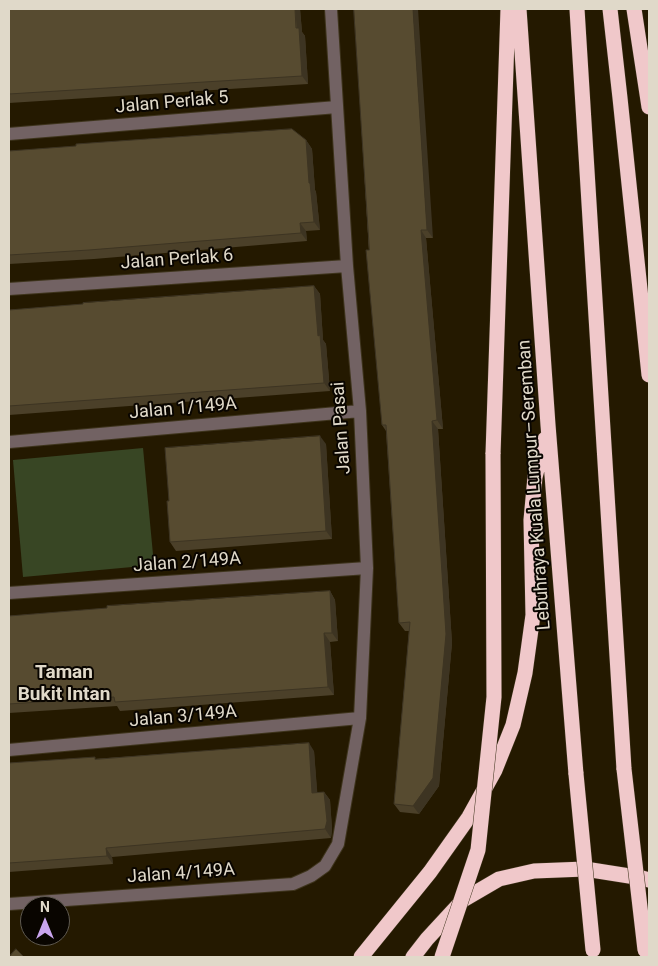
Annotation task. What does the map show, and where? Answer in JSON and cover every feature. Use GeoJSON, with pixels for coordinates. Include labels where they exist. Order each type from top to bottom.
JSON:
{"type":"FeatureCollection","features":[{"type":"Feature","properties":{"kind":"highway"},"geometry":{"type":"LineString","coordinates":[[442,957],[478,850],[494,697],[493,454],[508,9]]}},
{"type":"Feature","properties":{"kind":"highway","name":"Lebuhraya Kuala Lumpur–Seremban"},"geometry":{"type":"LineString","coordinates":[[519,9],[548,425],[576,774],[594,954]]}},
{"type":"Feature","properties":{"kind":"highway"},"geometry":{"type":"LineString","coordinates":[[577,9],[624,769],[646,954]]}},
{"type":"Feature","properties":{"kind":"highway"},"geometry":{"type":"LineString","coordinates":[[610,9],[649,375]]}},
{"type":"Feature","properties":{"kind":"highway"},"geometry":{"type":"LineString","coordinates":[[634,9],[649,108]]}},
{"type":"Feature","properties":{"kind":"highway"},"geometry":{"type":"LineString","coordinates":[[361,957],[430,872],[469,817],[495,770],[514,725],[525,673],[533,615],[531,520],[535,477],[548,425]]}},
{"type":"Feature","properties":{"kind":"highway"},"geometry":{"type":"LineString","coordinates":[[412,957],[426,939],[463,900],[499,880],[534,871],[585,869],[649,880]]}},
{"type":"Feature","properties":{"kind":"street","name":"Jalan Pasai"},"geometry":{"type":"LineString","coordinates":[[331,9],[347,266],[360,411],[367,568],[360,718],[338,844]]}},
{"type":"Feature","properties":{"kind":"street","name":"Jalan Perlak 5"},"geometry":{"type":"LineString","coordinates":[[9,134],[337,107]]}},
{"type":"Feature","properties":{"kind":"street","name":"Jalan Perlak 6"},"geometry":{"type":"LineString","coordinates":[[9,289],[347,266]]}},
{"type":"Feature","properties":{"kind":"street","name":"Jalan 1/149A"},"geometry":{"type":"LineString","coordinates":[[9,442],[360,411]]}},
{"type":"Feature","properties":{"kind":"street","name":"Jalan 2/149A"},"geometry":{"type":"LineString","coordinates":[[9,593],[367,568]]}},
{"type":"Feature","properties":{"kind":"street","name":"Jalan 3/149A"},"geometry":{"type":"LineString","coordinates":[[9,750],[360,718]]}},
{"type":"Feature","properties":{"kind":"street","name":"Jalan 4/149A"},"geometry":{"type":"LineString","coordinates":[[9,904],[293,884],[311,876],[324,866],[338,844]]}},
{"type":"Feature","properties":{"kind":"green space"},"geometry":{"type":"Polygon","coordinates":[[[143,448],[154,565],[23,577],[13,460],[143,448]]]}},
{"type":"Feature","properties":{"kind":"building"},"geometry":{"type":"Polygon","coordinates":[[[9,9],[295,9],[296,28],[299,28],[302,76],[9,94],[9,9]]]}},
{"type":"Feature","properties":{"kind":"building"},"geometry":{"type":"Polygon","coordinates":[[[354,9],[413,9],[427,230],[421,230],[437,420],[432,421],[446,634],[433,778],[413,806],[394,804],[410,622],[399,623],[386,425],[382,425],[366,250],[369,250],[354,9]]]}},
{"type":"Feature","properties":{"kind":"building"},"geometry":{"type":"Polygon","coordinates":[[[292,129],[306,140],[314,222],[300,223],[301,233],[9,255],[9,151],[76,146],[76,144],[292,129]]]}},
{"type":"Feature","properties":{"kind":"building"},"geometry":{"type":"Polygon","coordinates":[[[314,286],[324,383],[9,406],[9,310],[314,286]]]}},
{"type":"Feature","properties":{"kind":"building"},"geometry":{"type":"Polygon","coordinates":[[[320,436],[326,531],[170,542],[165,448],[320,436]]]}},
{"type":"Feature","properties":{"kind":"building"},"geometry":{"type":"Polygon","coordinates":[[[330,591],[332,633],[324,633],[328,687],[115,702],[114,697],[9,704],[9,616],[107,608],[107,606],[330,591]]]}},
{"type":"Feature","properties":{"kind":"building"},"geometry":{"type":"Polygon","coordinates":[[[309,743],[312,793],[324,792],[327,821],[325,829],[106,848],[107,856],[9,863],[9,763],[95,757],[95,759],[309,743]]]}},
{"type":"Feature","properties":{"kind":"building"},"geometry":{"type":"Polygon","coordinates":[[[16,949],[24,957],[9,957],[16,949]]]}},
{"type":"Feature","properties":{"kind":"district","name":"Taman Bukit Intan"},"geometry":{"type":"Point","coordinates":[64,684]}}]}
